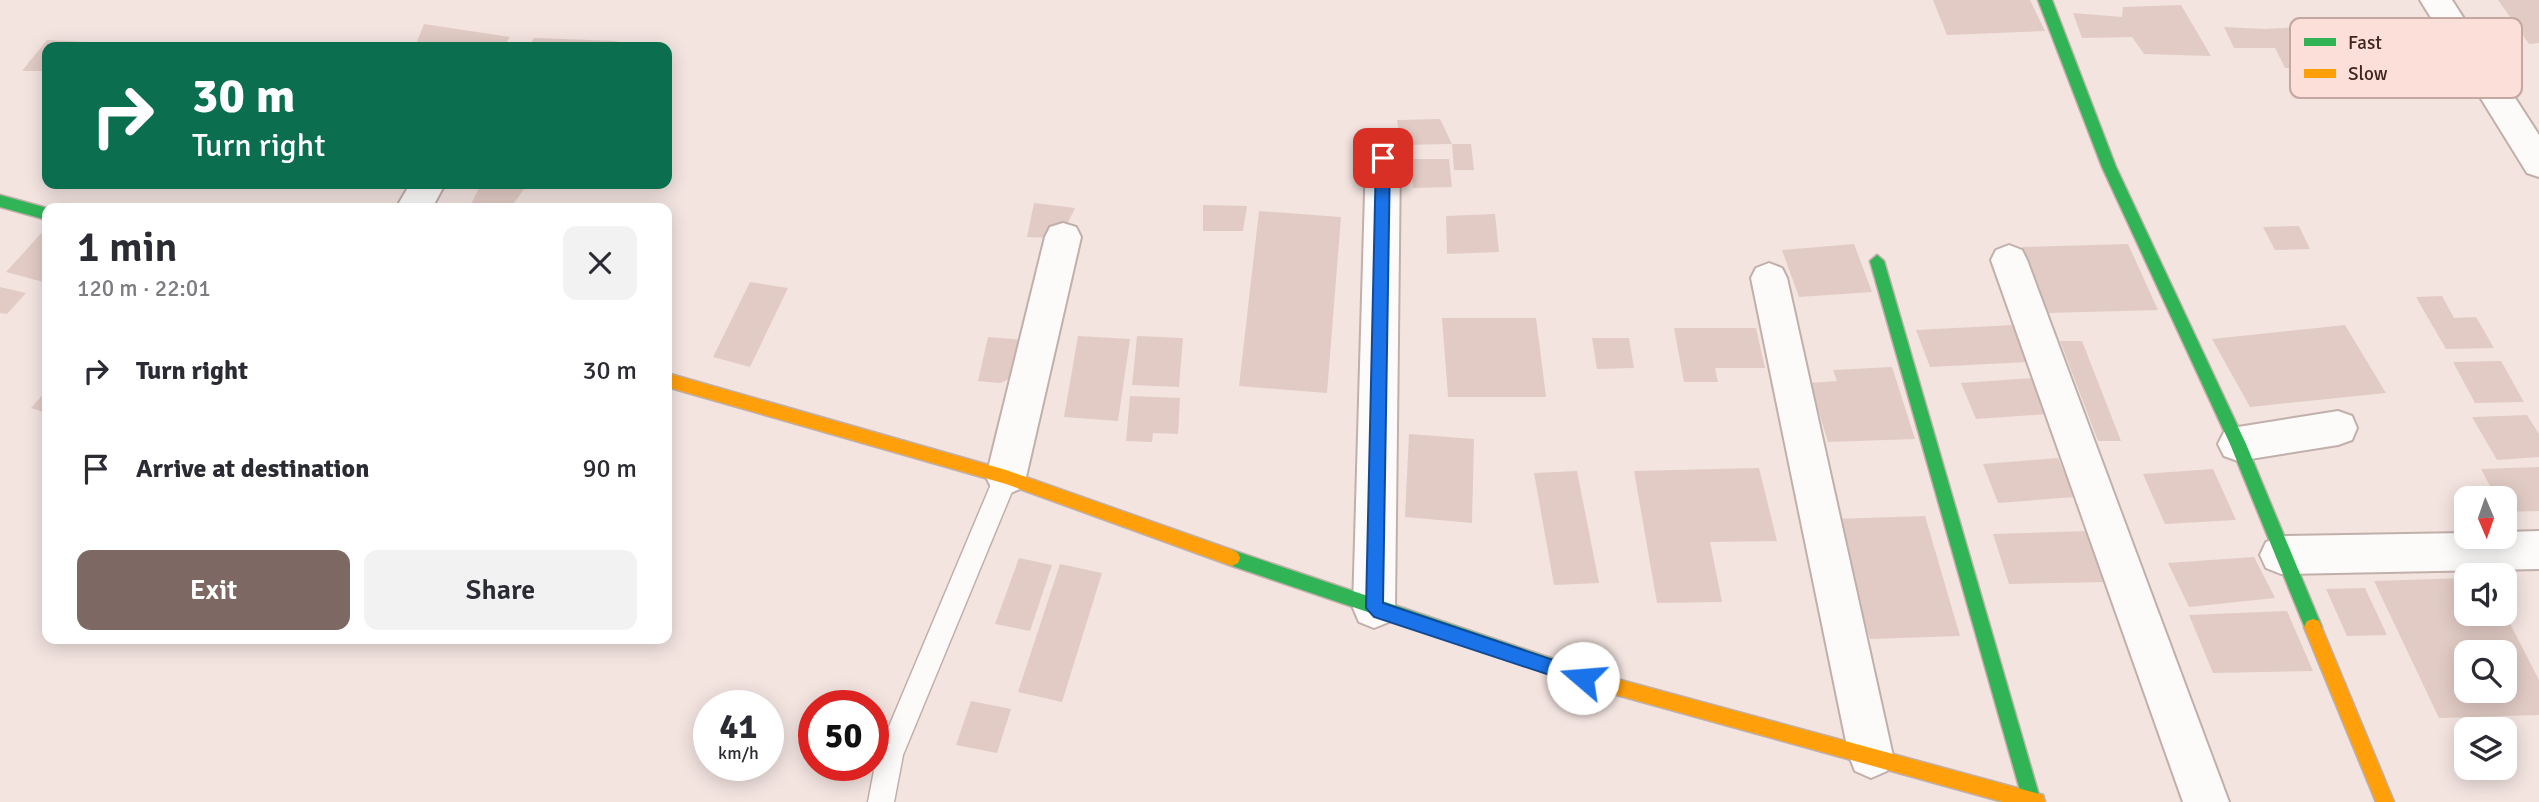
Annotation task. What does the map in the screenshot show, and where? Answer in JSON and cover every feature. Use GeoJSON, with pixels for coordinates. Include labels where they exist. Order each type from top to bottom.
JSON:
{"type":"FeatureCollection","features":[{"type":"Feature","properties":{"kind":"street"},"geometry":{"type":"LineString","coordinates":[[2045,0],[2109,167],[2238,444],[2281,555],[2385,802]]}},
{"type":"Feature","properties":{"kind":"street"},"geometry":{"type":"LineString","coordinates":[[2436,0],[2447,18]]}},
{"type":"Feature","properties":{"kind":"street"},"geometry":{"type":"LineString","coordinates":[[2498,98],[2539,163]]}},
{"type":"Feature","properties":{"kind":"street"},"geometry":{"type":"LineString","coordinates":[[1374,608],[1383,158]]}},
{"type":"Feature","properties":{"kind":"street"},"geometry":{"type":"LineString","coordinates":[[0,201],[42,213]]}},
{"type":"Feature","properties":{"kind":"street"},"geometry":{"type":"LineString","coordinates":[[1006,477],[1063,237]]}},
{"type":"Feature","properties":{"kind":"street"},"geometry":{"type":"LineString","coordinates":[[2009,260],[2206,802]]}},
{"type":"Feature","properties":{"kind":"street"},"geometry":{"type":"LineString","coordinates":[[1877,261],[2034,802]]}},
{"type":"Feature","properties":{"kind":"street"},"geometry":{"type":"LineString","coordinates":[[1769,278],[1871,755]]}},
{"type":"Feature","properties":{"kind":"street"},"geometry":{"type":"LineString","coordinates":[[672,381],[1006,477],[1374,608],[1609,686],[1871,755],[2034,802]]}},
{"type":"Feature","properties":{"kind":"street"},"geometry":{"type":"LineString","coordinates":[[2238,444],[2338,428]]}},
{"type":"Feature","properties":{"kind":"street"},"geometry":{"type":"LineString","coordinates":[[2281,555],[2539,550]]}},
{"type":"Feature","properties":{"kind":"lane"},"geometry":{"type":"LineString","coordinates":[[881,802],[890,755],[1006,477]]}},
{"type":"Feature","properties":{"kind":"building"},"geometry":{"type":"Polygon","coordinates":[[[1933,0],[2030,0],[2045,31],[1947,35],[1933,0]]]}},
{"type":"Feature","properties":{"kind":"building"},"geometry":{"type":"Polygon","coordinates":[[[2498,0],[2539,0],[2539,43],[2529,44],[2522,34],[2522,18],[2511,18],[2498,0]]]}},
{"type":"Feature","properties":{"kind":"building"},"geometry":{"type":"Polygon","coordinates":[[[2181,5],[2211,56],[2144,54],[2132,37],[2082,38],[2073,13],[2122,17],[2123,7],[2181,5]]]}},
{"type":"Feature","properties":{"kind":"building"},"geometry":{"type":"Polygon","coordinates":[[[424,24],[510,37],[506,42],[417,42],[424,24]]]}},
{"type":"Feature","properties":{"kind":"building"},"geometry":{"type":"Polygon","coordinates":[[[2224,27],[2290,28],[2290,68],[2285,68],[2275,48],[2234,48],[2224,27]]]}},
{"type":"Feature","properties":{"kind":"building"},"geometry":{"type":"Polygon","coordinates":[[[534,38],[617,41],[616,42],[532,42],[534,38]]]}},
{"type":"Feature","properties":{"kind":"building"},"geometry":{"type":"Polygon","coordinates":[[[47,40],[85,42],[45,42],[47,40]]]}},
{"type":"Feature","properties":{"kind":"building"},"geometry":{"type":"Polygon","coordinates":[[[42,46],[42,71],[22,71],[42,46]]]}},
{"type":"Feature","properties":{"kind":"building"},"geometry":{"type":"Polygon","coordinates":[[[1440,119],[1452,144],[1400,145],[1397,120],[1440,119]]]}},
{"type":"Feature","properties":{"kind":"building"},"geometry":{"type":"Polygon","coordinates":[[[1452,144],[1471,144],[1474,170],[1454,170],[1452,144]]]}},
{"type":"Feature","properties":{"kind":"building"},"geometry":{"type":"Polygon","coordinates":[[[1411,159],[1449,159],[1452,187],[1413,188],[1411,159]]]}},
{"type":"Feature","properties":{"kind":"building"},"geometry":{"type":"Polygon","coordinates":[[[478,189],[524,189],[514,203],[472,203],[478,189]]]}},
{"type":"Feature","properties":{"kind":"building"},"geometry":{"type":"Polygon","coordinates":[[[1034,203],[1075,208],[1066,227],[1055,238],[1027,237],[1034,203]]]}},
{"type":"Feature","properties":{"kind":"building"},"geometry":{"type":"Polygon","coordinates":[[[1203,205],[1247,206],[1243,231],[1203,231],[1203,205]]]}},
{"type":"Feature","properties":{"kind":"building"},"geometry":{"type":"Polygon","coordinates":[[[1259,211],[1341,217],[1327,393],[1239,386],[1259,211]]]}},
{"type":"Feature","properties":{"kind":"building"},"geometry":{"type":"Polygon","coordinates":[[[1495,214],[1499,252],[1447,254],[1446,216],[1495,214]]]}},
{"type":"Feature","properties":{"kind":"building"},"geometry":{"type":"Polygon","coordinates":[[[2299,226],[2310,249],[2275,250],[2263,227],[2299,226]]]}},
{"type":"Feature","properties":{"kind":"building"},"geometry":{"type":"Polygon","coordinates":[[[42,232],[42,282],[6,272],[42,232]]]}},
{"type":"Feature","properties":{"kind":"building"},"geometry":{"type":"Polygon","coordinates":[[[1854,244],[1872,292],[1799,297],[1782,250],[1854,244]]]}},
{"type":"Feature","properties":{"kind":"building"},"geometry":{"type":"Polygon","coordinates":[[[2128,244],[2158,310],[2048,313],[2022,247],[2128,244]]]}},
{"type":"Feature","properties":{"kind":"building"},"geometry":{"type":"Polygon","coordinates":[[[750,282],[788,288],[750,367],[713,357],[750,282]]]}},
{"type":"Feature","properties":{"kind":"building"},"geometry":{"type":"Polygon","coordinates":[[[0,287],[26,293],[7,314],[0,313],[0,287]]]}},
{"type":"Feature","properties":{"kind":"building"},"geometry":{"type":"Polygon","coordinates":[[[2442,296],[2454,318],[2476,317],[2494,348],[2446,349],[2416,297],[2442,296]]]}},
{"type":"Feature","properties":{"kind":"building"},"geometry":{"type":"Polygon","coordinates":[[[1442,318],[1536,318],[1546,397],[1448,397],[1442,318]]]}},
{"type":"Feature","properties":{"kind":"building"},"geometry":{"type":"Polygon","coordinates":[[[2013,325],[2028,362],[1930,367],[1916,330],[2013,325]]]}},
{"type":"Feature","properties":{"kind":"building"},"geometry":{"type":"Polygon","coordinates":[[[2345,325],[2386,393],[2250,407],[2212,339],[2345,325]]]}},
{"type":"Feature","properties":{"kind":"building"},"geometry":{"type":"Polygon","coordinates":[[[1674,328],[1756,328],[1765,368],[1715,368],[1718,382],[1684,382],[1674,328]]]}},
{"type":"Feature","properties":{"kind":"building"},"geometry":{"type":"Polygon","coordinates":[[[1078,336],[1130,339],[1118,421],[1064,417],[1078,336]]]}},
{"type":"Feature","properties":{"kind":"building"},"geometry":{"type":"Polygon","coordinates":[[[1137,336],[1183,338],[1179,387],[1132,385],[1137,336]]]}},
{"type":"Feature","properties":{"kind":"building"},"geometry":{"type":"Polygon","coordinates":[[[988,337],[1025,340],[1017,376],[1000,383],[978,381],[988,337]]]}},
{"type":"Feature","properties":{"kind":"building"},"geometry":{"type":"Polygon","coordinates":[[[1592,338],[1629,338],[1634,368],[1597,369],[1592,338]]]}},
{"type":"Feature","properties":{"kind":"building"},"geometry":{"type":"Polygon","coordinates":[[[2060,341],[2082,341],[2121,441],[2098,441],[2060,341]]]}},
{"type":"Feature","properties":{"kind":"building"},"geometry":{"type":"Polygon","coordinates":[[[2501,361],[2524,402],[2475,403],[2453,362],[2501,361]]]}},
{"type":"Feature","properties":{"kind":"building"},"geometry":{"type":"Polygon","coordinates":[[[1892,367],[1915,439],[1828,442],[1810,383],[1837,381],[1833,370],[1892,367]]]}},
{"type":"Feature","properties":{"kind":"building"},"geometry":{"type":"Polygon","coordinates":[[[2033,378],[2049,414],[1976,419],[1961,383],[2033,378]]]}},
{"type":"Feature","properties":{"kind":"building"},"geometry":{"type":"Polygon","coordinates":[[[42,396],[42,411],[31,408],[42,396]]]}},
{"type":"Feature","properties":{"kind":"building"},"geometry":{"type":"Polygon","coordinates":[[[1130,396],[1180,398],[1178,434],[1153,433],[1152,442],[1126,441],[1130,396]]]}},
{"type":"Feature","properties":{"kind":"building"},"geometry":{"type":"Polygon","coordinates":[[[2527,415],[2539,434],[2539,457],[2497,460],[2472,417],[2527,415]]]}},
{"type":"Feature","properties":{"kind":"building"},"geometry":{"type":"Polygon","coordinates":[[[1409,434],[1474,439],[1472,523],[1405,517],[1409,434]]]}},
{"type":"Feature","properties":{"kind":"building"},"geometry":{"type":"Polygon","coordinates":[[[2058,458],[2075,497],[1998,503],[1983,464],[2058,458]]]}},
{"type":"Feature","properties":{"kind":"building"},"geometry":{"type":"Polygon","coordinates":[[[2539,467],[2539,511],[2517,512],[2517,486],[2490,486],[2481,469],[2539,467]]]}},
{"type":"Feature","properties":{"kind":"building"},"geometry":{"type":"Polygon","coordinates":[[[1759,468],[1777,541],[1710,542],[1722,602],[1657,603],[1634,471],[1759,468]]]}},
{"type":"Feature","properties":{"kind":"building"},"geometry":{"type":"Polygon","coordinates":[[[2213,469],[2236,520],[2165,524],[2143,474],[2213,469]]]}},
{"type":"Feature","properties":{"kind":"building"},"geometry":{"type":"Polygon","coordinates":[[[1577,471],[1599,583],[1554,585],[1534,473],[1577,471]]]}},
{"type":"Feature","properties":{"kind":"building"},"geometry":{"type":"Polygon","coordinates":[[[1925,516],[1960,636],[1870,639],[1833,519],[1925,516]]]}},
{"type":"Feature","properties":{"kind":"building"},"geometry":{"type":"Polygon","coordinates":[[[2087,531],[2106,582],[2009,584],[1993,534],[2087,531]]]}},
{"type":"Feature","properties":{"kind":"building"},"geometry":{"type":"Polygon","coordinates":[[[2254,557],[2275,598],[2189,607],[2168,563],[2254,557]]]}},
{"type":"Feature","properties":{"kind":"building"},"geometry":{"type":"Polygon","coordinates":[[[1019,558],[1052,565],[1030,631],[995,624],[1019,558]]]}},
{"type":"Feature","properties":{"kind":"building"},"geometry":{"type":"Polygon","coordinates":[[[1060,564],[1102,573],[1062,702],[1018,692],[1060,564]]]}},
{"type":"Feature","properties":{"kind":"building"},"geometry":{"type":"Polygon","coordinates":[[[2454,578],[2454,626],[2511,626],[2539,680],[2539,715],[2439,718],[2374,581],[2454,578]]]}},
{"type":"Feature","properties":{"kind":"building"},"geometry":{"type":"Polygon","coordinates":[[[2365,588],[2387,635],[2347,636],[2326,589],[2365,588]]]}},
{"type":"Feature","properties":{"kind":"building"},"geometry":{"type":"Polygon","coordinates":[[[2287,611],[2313,671],[2213,673],[2189,615],[2287,611]]]}},
{"type":"Feature","properties":{"kind":"building"},"geometry":{"type":"Polygon","coordinates":[[[971,701],[1011,709],[997,753],[956,745],[971,701]]]}},
{"type":"Feature","properties":{"kind":"traffic: fast"},"geometry":{"type":"LineString","coordinates":[[2045,0],[2109,167],[2238,444],[2313,627]]}},
{"type":"Feature","properties":{"kind":"traffic: fast"},"geometry":{"type":"LineString","coordinates":[[0,201],[42,213]]}},
{"type":"Feature","properties":{"kind":"traffic: fast"},"geometry":{"type":"LineString","coordinates":[[1877,261],[2032,801]]}},
{"type":"Feature","properties":{"kind":"traffic: fast"},"geometry":{"type":"LineString","coordinates":[[1232,558],[1595,681]]}},
{"type":"Feature","properties":{"kind":"traffic: slow"},"geometry":{"type":"LineString","coordinates":[[672,381],[1006,477],[1232,558]]}},
{"type":"Feature","properties":{"kind":"traffic: slow"},"geometry":{"type":"LineString","coordinates":[[2313,627],[2385,802]]}},
{"type":"Feature","properties":{"kind":"traffic: slow"},"geometry":{"type":"LineString","coordinates":[[1595,681],[2036,802]]}},
{"type":"Feature","properties":{"kind":"route"},"geometry":{"type":"LineString","coordinates":[[1383,158],[1374,608],[1583,678]]}}]}
